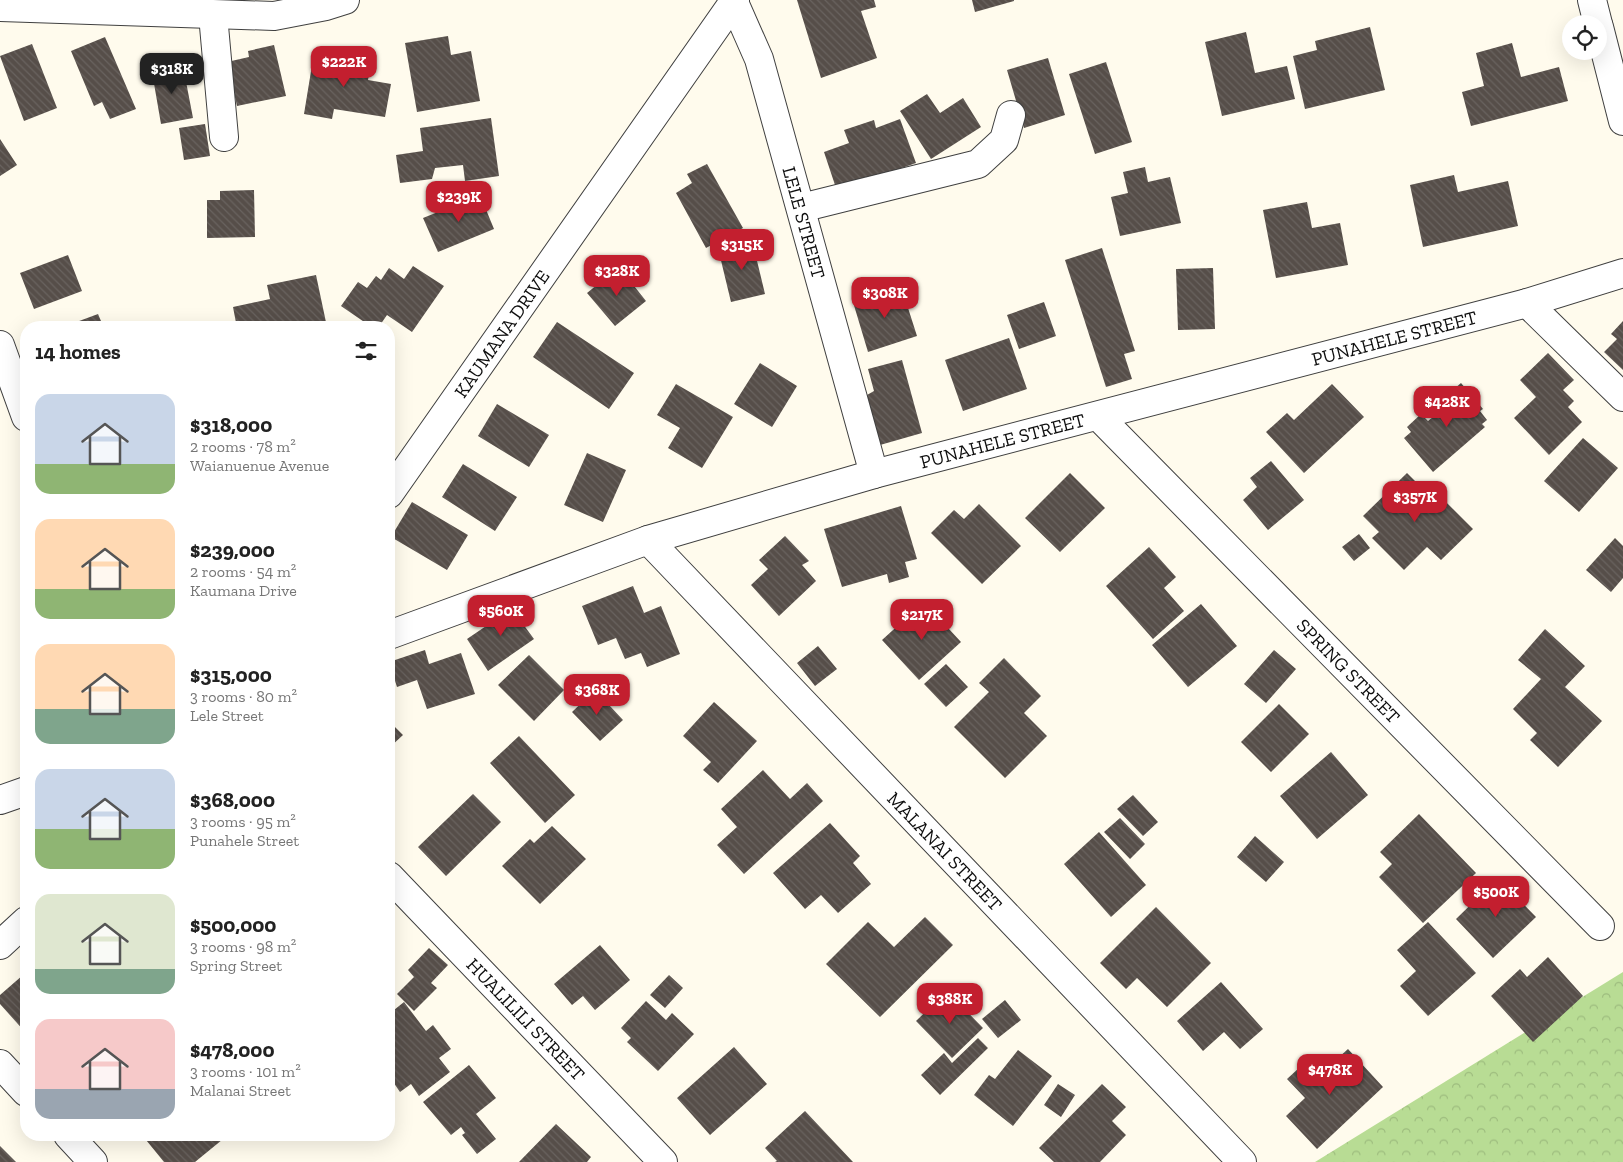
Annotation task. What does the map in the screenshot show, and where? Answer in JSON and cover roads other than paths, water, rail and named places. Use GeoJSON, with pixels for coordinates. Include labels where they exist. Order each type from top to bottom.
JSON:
{"type":"FeatureCollection","features":[{"type":"Feature","properties":{"kind":"street"},"geometry":{"type":"LineString","coordinates":[[0,7],[274,16],[326,6],[345,0]]}},
{"type":"Feature","properties":{"kind":"street","name":"LELE STREET"},"geometry":{"type":"LineString","coordinates":[[734,0],[759,59],[874,474]]}},
{"type":"Feature","properties":{"kind":"street","name":"KAUMANA DRIVE"},"geometry":{"type":"LineString","coordinates":[[395,485],[734,0]]}},
{"type":"Feature","properties":{"kind":"street"},"geometry":{"type":"LineString","coordinates":[[1592,0],[1596,15]]}},
{"type":"Feature","properties":{"kind":"street"},"geometry":{"type":"LineString","coordinates":[[213,15],[224,137]]}},
{"type":"Feature","properties":{"kind":"street"},"geometry":{"type":"LineString","coordinates":[[1607,60],[1623,121]]}},
{"type":"Feature","properties":{"kind":"street"},"geometry":{"type":"LineString","coordinates":[[801,208],[978,164],[1004,140],[1011,115]]}},
{"type":"Feature","properties":{"kind":"street","name":"PUNAHELE STREET"},"geometry":{"type":"LineString","coordinates":[[395,633],[648,540],[874,474],[1099,417],[1331,353],[1526,303],[1623,273]]}},
{"type":"Feature","properties":{"kind":"street"},"geometry":{"type":"LineString","coordinates":[[1526,303],[1623,397]]}},
{"type":"Feature","properties":{"kind":"street"},"geometry":{"type":"LineString","coordinates":[[0,345],[20,400]]}},
{"type":"Feature","properties":{"kind":"street","name":"SPRING STREET"},"geometry":{"type":"LineString","coordinates":[[1099,417],[1600,926]]}},
{"type":"Feature","properties":{"kind":"street","name":"MALANAI STREET"},"geometry":{"type":"LineString","coordinates":[[648,540],[1242,1162]]}},
{"type":"Feature","properties":{"kind":"street"},"geometry":{"type":"LineString","coordinates":[[395,627],[418,623]]}},
{"type":"Feature","properties":{"kind":"street"},"geometry":{"type":"LineString","coordinates":[[0,800],[20,792]]}},
{"type":"Feature","properties":{"kind":"street","name":"HUALILILI STREET"},"geometry":{"type":"LineString","coordinates":[[395,882],[663,1162]]}},
{"type":"Feature","properties":{"kind":"street"},"geometry":{"type":"LineString","coordinates":[[0,945],[20,927]]}},
{"type":"Feature","properties":{"kind":"street"},"geometry":{"type":"LineString","coordinates":[[0,1064],[20,1086]]}},
{"type":"Feature","properties":{"kind":"street"},"geometry":{"type":"LineString","coordinates":[[74,1141],[93,1162]]}}]}
